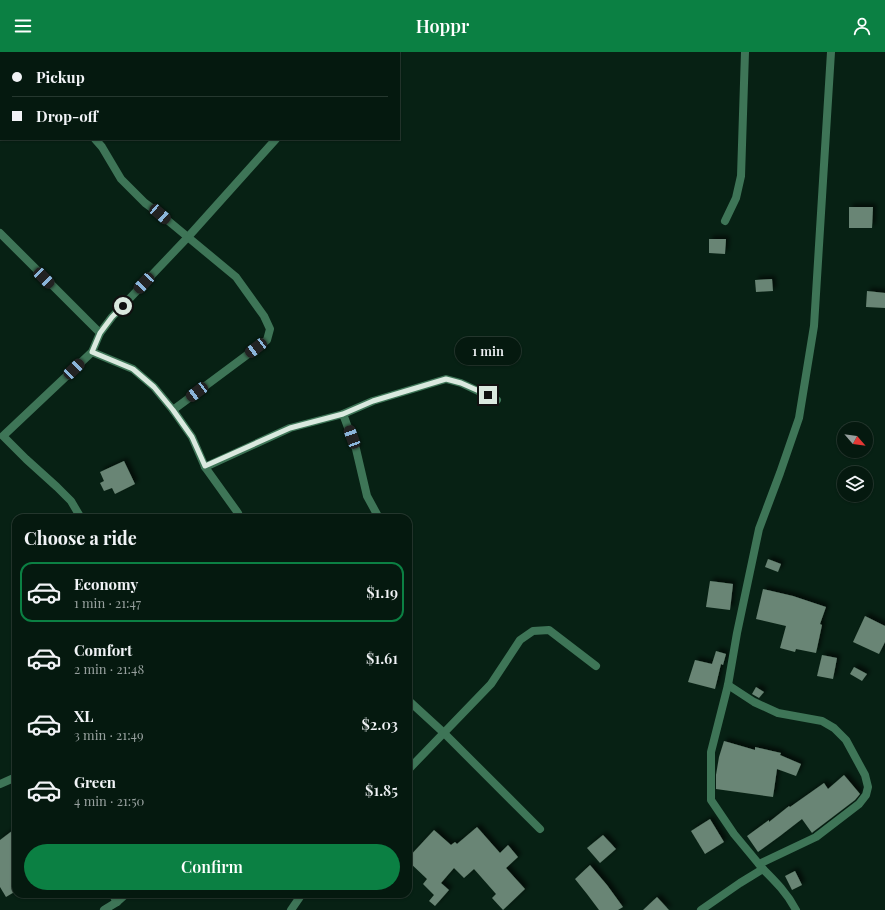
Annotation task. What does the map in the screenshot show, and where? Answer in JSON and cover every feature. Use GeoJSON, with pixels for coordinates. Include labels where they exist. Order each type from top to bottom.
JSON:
{"type":"FeatureCollection","features":[{"type":"Feature","properties":{"kind":"street"},"geometry":{"type":"LineString","coordinates":[[725,221],[736,198],[741,176],[745,52]]}},
{"type":"Feature","properties":{"kind":"street"},"geometry":{"type":"LineString","coordinates":[[796,910],[790,899],[734,834],[711,800],[711,752],[728,685],[737,632],[759,529],[799,418],[814,326],[831,52]]}},
{"type":"Feature","properties":{"kind":"street"},"geometry":{"type":"LineString","coordinates":[[96,140],[102,147],[121,179],[145,203],[236,277],[264,316],[270,329],[267,340],[173,410]]}},
{"type":"Feature","properties":{"kind":"street"},"geometry":{"type":"LineString","coordinates":[[79,514],[71,501],[1,436],[92,352],[100,333],[112,317],[188,237],[275,140]]}},
{"type":"Feature","properties":{"kind":"street"},"geometry":{"type":"LineString","coordinates":[[0,233],[100,333]]}},
{"type":"Feature","properties":{"kind":"street"},"geometry":{"type":"LineString","coordinates":[[92,352],[133,369],[154,387],[173,410],[192,437],[205,466],[238,514]]}},
{"type":"Feature","properties":{"kind":"street"},"geometry":{"type":"LineString","coordinates":[[205,466],[290,428],[343,414],[373,401],[446,379],[461,383],[497,400]]}},
{"type":"Feature","properties":{"kind":"street"},"geometry":{"type":"LineString","coordinates":[[343,414],[356,449],[367,496],[377,514]]}},
{"type":"Feature","properties":{"kind":"street"},"geometry":{"type":"LineString","coordinates":[[412,766],[491,684],[520,640],[533,631],[549,630],[596,666]]}},
{"type":"Feature","properties":{"kind":"street"},"geometry":{"type":"LineString","coordinates":[[701,910],[761,867],[816,837],[859,804],[866,795],[868,787],[865,775],[846,740],[834,728],[822,721],[778,713],[754,702],[728,685]]}},
{"type":"Feature","properties":{"kind":"street"},"geometry":{"type":"LineString","coordinates":[[412,704],[444,733],[540,829]]}},
{"type":"Feature","properties":{"kind":"street"},"geometry":{"type":"LineString","coordinates":[[0,784],[12,779]]}},
{"type":"Feature","properties":{"kind":"street"},"geometry":{"type":"LineString","coordinates":[[114,898],[117,902]]}},
{"type":"Feature","properties":{"kind":"street"},"geometry":{"type":"LineString","coordinates":[[104,910],[122,898]]}},
{"type":"Feature","properties":{"kind":"street"},"geometry":{"type":"LineString","coordinates":[[291,910],[299,898]]}},
{"type":"Feature","properties":{"kind":"building"},"geometry":{"type":"Polygon","coordinates":[[[849,207],[873,207],[872,228],[849,228],[849,207]]]}},
{"type":"Feature","properties":{"kind":"building"},"geometry":{"type":"Polygon","coordinates":[[[709,239],[726,239],[725,254],[709,253],[709,239]]]}},
{"type":"Feature","properties":{"kind":"building"},"geometry":{"type":"Polygon","coordinates":[[[772,279],[773,291],[756,292],[755,280],[772,279]]]}},
{"type":"Feature","properties":{"kind":"building"},"geometry":{"type":"Polygon","coordinates":[[[867,291],[885,293],[885,308],[866,307],[867,291]]]}},
{"type":"Feature","properties":{"kind":"building"},"geometry":{"type":"Polygon","coordinates":[[[124,461],[135,484],[115,494],[112,488],[104,491],[100,483],[104,481],[100,472],[124,461]]]}},
{"type":"Feature","properties":{"kind":"building"},"geometry":{"type":"Polygon","coordinates":[[[768,559],[781,564],[778,572],[765,567],[768,559]]]}},
{"type":"Feature","properties":{"kind":"building"},"geometry":{"type":"Polygon","coordinates":[[[710,581],[733,584],[730,610],[706,607],[710,581]]]}},
{"type":"Feature","properties":{"kind":"building"},"geometry":{"type":"Polygon","coordinates":[[[763,589],[793,596],[826,607],[820,624],[822,625],[816,653],[796,649],[795,652],[780,648],[786,626],[756,619],[763,589]]]}},
{"type":"Feature","properties":{"kind":"building"},"geometry":{"type":"Polygon","coordinates":[[[865,616],[885,626],[885,642],[879,654],[853,642],[865,616]]]}},
{"type":"Feature","properties":{"kind":"building"},"geometry":{"type":"Polygon","coordinates":[[[716,651],[726,654],[723,665],[721,664],[715,689],[688,682],[695,660],[712,664],[716,651]]]}},
{"type":"Feature","properties":{"kind":"building"},"geometry":{"type":"Polygon","coordinates":[[[822,655],[837,658],[833,679],[817,676],[822,655]]]}},
{"type":"Feature","properties":{"kind":"building"},"geometry":{"type":"Polygon","coordinates":[[[854,667],[867,674],[862,681],[850,674],[854,667]]]}},
{"type":"Feature","properties":{"kind":"building"},"geometry":{"type":"Polygon","coordinates":[[[756,687],[764,692],[759,698],[752,694],[756,687]]]}},
{"type":"Feature","properties":{"kind":"building"},"geometry":{"type":"Polygon","coordinates":[[[724,741],[755,750],[755,747],[781,753],[780,755],[801,764],[796,776],[777,769],[773,797],[716,789],[716,775],[719,757],[724,741]]]}},
{"type":"Feature","properties":{"kind":"building"},"geometry":{"type":"Polygon","coordinates":[[[844,775],[860,794],[855,800],[812,833],[802,819],[758,852],[747,836],[824,783],[828,789],[844,775]]]}},
{"type":"Feature","properties":{"kind":"building"},"geometry":{"type":"Polygon","coordinates":[[[710,819],[724,842],[705,854],[691,831],[710,819]]]}},
{"type":"Feature","properties":{"kind":"building"},"geometry":{"type":"Polygon","coordinates":[[[477,827],[500,853],[508,845],[518,857],[506,868],[525,889],[503,910],[492,898],[496,894],[474,869],[464,878],[454,868],[441,883],[449,890],[435,906],[429,901],[434,895],[423,884],[427,879],[412,865],[412,854],[434,830],[451,845],[455,842],[457,844],[477,827]]]}},
{"type":"Feature","properties":{"kind":"building"},"geometry":{"type":"Polygon","coordinates":[[[12,831],[12,893],[6,897],[0,887],[0,840],[12,831]]]}},
{"type":"Feature","properties":{"kind":"building"},"geometry":{"type":"Polygon","coordinates":[[[603,835],[616,849],[600,863],[587,848],[603,835]]]}},
{"type":"Feature","properties":{"kind":"building"},"geometry":{"type":"Polygon","coordinates":[[[590,865],[623,907],[618,910],[599,910],[575,879],[590,865]]]}},
{"type":"Feature","properties":{"kind":"building"},"geometry":{"type":"Polygon","coordinates":[[[795,871],[802,885],[792,890],[785,876],[795,871]]]}},
{"type":"Feature","properties":{"kind":"building"},"geometry":{"type":"Polygon","coordinates":[[[657,897],[669,910],[643,910],[657,897]]]}},
{"type":"Feature","properties":{"kind":"route"},"geometry":{"type":"LineString","coordinates":[[123,306],[112,317],[100,333],[92,352],[133,369],[154,387],[173,410],[192,437],[205,466],[290,428],[343,414],[373,401],[446,379],[461,383],[488,395]]}}]}
